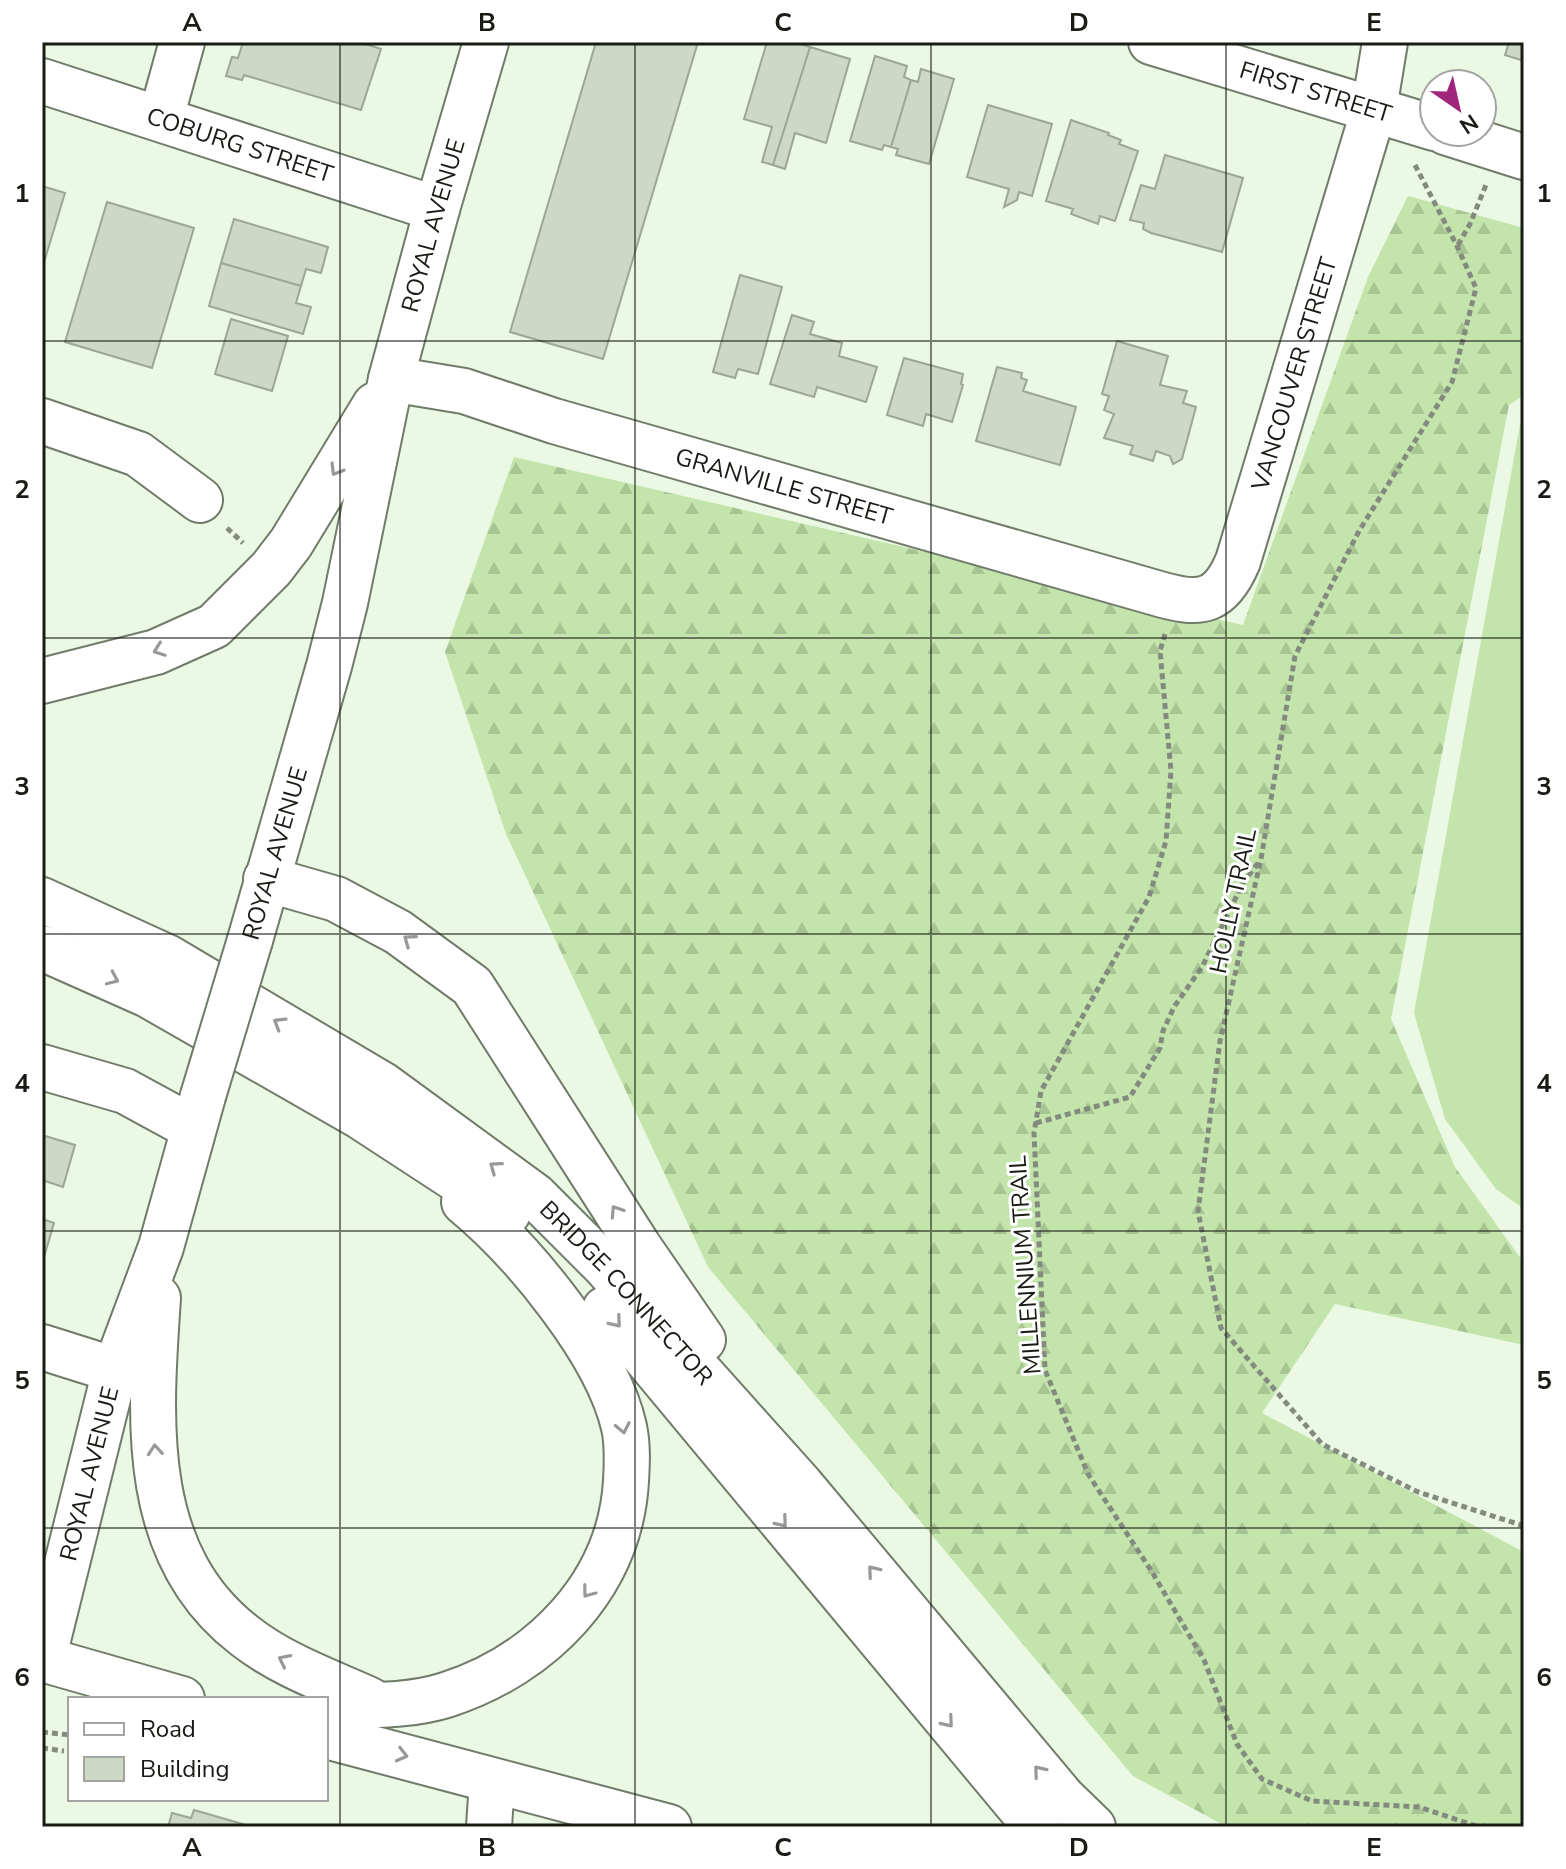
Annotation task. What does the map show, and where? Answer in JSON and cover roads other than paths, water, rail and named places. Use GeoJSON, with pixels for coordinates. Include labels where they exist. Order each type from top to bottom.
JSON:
{"type":"FeatureCollection","features":[{"type":"Feature","properties":{"kind":"main road"},"geometry":{"type":"LineString","coordinates":[[161,118],[182,42]]}},
{"type":"Feature","properties":{"kind":"main road","name":"ROYAL AVENUE"},"geometry":{"type":"LineString","coordinates":[[42,1662],[115,1370],[161,1247],[345,603],[391,379],[486,42]]}},
{"type":"Feature","properties":{"kind":"main road","name":"FIRST STREET"},"geometry":{"type":"LineString","coordinates":[[1151,42],[1374,109],[1418,142]]}},
{"type":"Feature","properties":{"kind":"main road"},"geometry":{"type":"LineString","coordinates":[[1374,109],[1385,42]]}},
{"type":"Feature","properties":{"kind":"main road","name":"COBURG STREET"},"geometry":{"type":"LineString","coordinates":[[42,81],[437,209]]}},
{"type":"Feature","properties":{"kind":"main road","name":"VANCOUVER STREET"},"geometry":{"type":"LineString","coordinates":[[1177,599],[1206,600],[1231,578],[1238,561],[1374,109]]}},
{"type":"Feature","properties":{"kind":"main road"},"geometry":{"type":"LineString","coordinates":[[1496,148],[1524,157]]}},
{"type":"Feature","properties":{"kind":"main road"},"geometry":{"type":"LineString","coordinates":[[42,681],[156,652],[214,626],[271,569],[291,543],[391,379]]}},
{"type":"Feature","properties":{"kind":"main road","name":"GRANVILLE STREET"},"geometry":{"type":"LineString","coordinates":[[391,379],[464,391],[554,421],[1177,599]]}},
{"type":"Feature","properties":{"kind":"main road"},"geometry":{"type":"LineString","coordinates":[[42,421],[138,454],[200,500]]}},
{"type":"Feature","properties":{"kind":"main road"},"geometry":{"type":"LineString","coordinates":[[266,879],[336,899],[398,932],[472,986],[639,1247],[801,1485]]}},
{"type":"Feature","properties":{"kind":"main road","name":"BRIDGE CONNECTOR"},"geometry":{"type":"LineString","coordinates":[[42,900],[167,957],[383,1085],[535,1196],[605,1266],[801,1485],[1063,1798],[1093,1827]]}},
{"type":"Feature","properties":{"kind":"main road","name":"BRIDGE CONNECTOR"},"geometry":{"type":"LineString","coordinates":[[42,948],[148,995],[361,1117],[501,1206],[594,1296],[1036,1827]]}},
{"type":"Feature","properties":{"kind":"main road"},"geometry":{"type":"LineString","coordinates":[[42,1067],[198,1112]]}},
{"type":"Feature","properties":{"kind":"main road"},"geometry":{"type":"LineString","coordinates":[[328,1706],[411,1703],[444,1696],[475,1684],[527,1656],[553,1634],[596,1582],[611,1551],[620,1522],[627,1458],[624,1428],[613,1393],[595,1357],[522,1259],[483,1218],[361,1117]]}},
{"type":"Feature","properties":{"kind":"main road"},"geometry":{"type":"LineString","coordinates":[[161,1247],[153,1429],[160,1493],[167,1526],[178,1553],[199,1587],[220,1613],[244,1635],[269,1653],[380,1704]]}},
{"type":"Feature","properties":{"kind":"main road"},"geometry":{"type":"LineString","coordinates":[[42,1347],[115,1370]]}},
{"type":"Feature","properties":{"kind":"main road"},"geometry":{"type":"LineString","coordinates":[[42,1662],[174,1697]]}},
{"type":"Feature","properties":{"kind":"main road"},"geometry":{"type":"LineString","coordinates":[[328,1737],[669,1827]]}},
{"type":"Feature","properties":{"kind":"main road"},"geometry":{"type":"LineString","coordinates":[[489,1827],[492,1781]]}}]}
